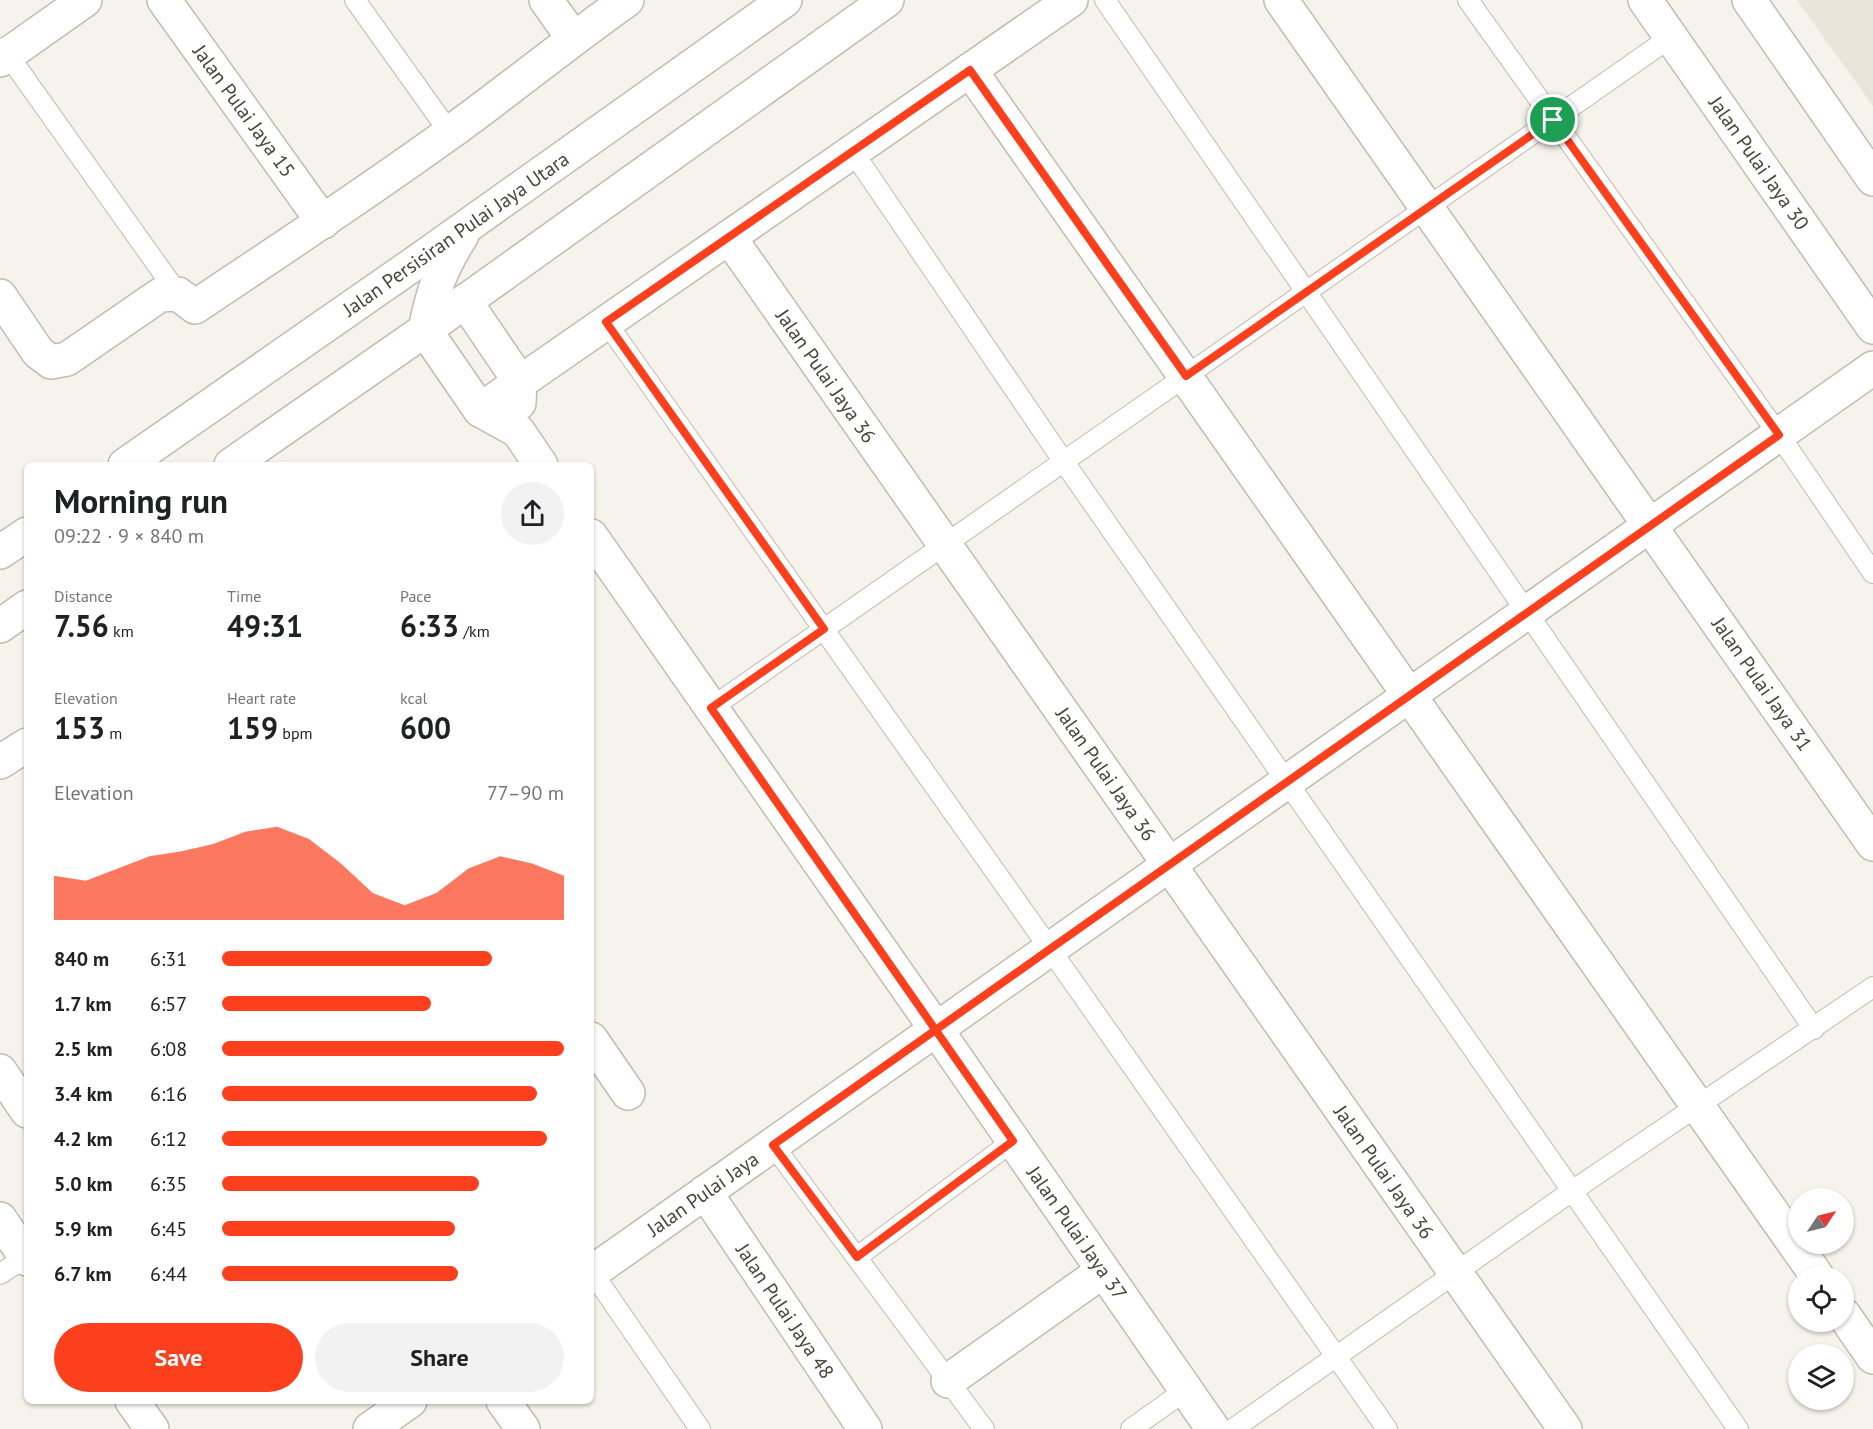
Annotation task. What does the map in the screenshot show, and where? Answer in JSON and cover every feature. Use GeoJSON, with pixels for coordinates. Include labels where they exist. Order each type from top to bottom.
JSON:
{"type":"FeatureCollection","features":[{"type":"Feature","properties":{"kind":"street"},"geometry":{"type":"LineString","coordinates":[[3,53],[85,0]]}},
{"type":"Feature","properties":{"kind":"street","name":"Jalan Pulai Jaya 15"},"geometry":{"type":"LineString","coordinates":[[164,0],[323,222]]}},
{"type":"Feature","properties":{"kind":"street"},"geometry":{"type":"LineString","coordinates":[[546,0],[573,38]]}},
{"type":"Feature","properties":{"kind":"street"},"geometry":{"type":"LineString","coordinates":[[0,296],[38,352],[51,362],[67,359],[160,296],[178,294],[195,307],[323,222],[450,133],[573,38],[627,0]]}},
{"type":"Feature","properties":{"kind":"street","name":"Jalan Persisiran Pulai Jaya Utara"},"geometry":{"type":"LineString","coordinates":[[129,462],[468,226],[785,0]]}},
{"type":"Feature","properties":{"kind":"street"},"geometry":{"type":"LineString","coordinates":[[235,462],[428,315],[465,301],[887,0]]}},
{"type":"Feature","properties":{"kind":"street"},"geometry":{"type":"LineString","coordinates":[[480,410],[1071,0]]}},
{"type":"Feature","properties":{"kind":"street","name":"Jalan Pulai Jaya 31"},"geometry":{"type":"LineString","coordinates":[[1281,0],[1873,844]]}},
{"type":"Feature","properties":{"kind":"street","name":"Jalan Pulai Jaya 30"},"geometry":{"type":"LineString","coordinates":[[1645,0],[1873,327]]}},
{"type":"Feature","properties":{"kind":"street"},"geometry":{"type":"LineString","coordinates":[[1749,0],[1873,179]]}},
{"type":"Feature","properties":{"kind":"street"},"geometry":{"type":"LineString","coordinates":[[970,70],[1810,1266]]}},
{"type":"Feature","properties":{"kind":"street"},"geometry":{"type":"LineString","coordinates":[[428,315],[442,268],[468,226]]}},
{"type":"Feature","properties":{"kind":"street","name":"Jalan Pulai Jaya 36"},"geometry":{"type":"LineString","coordinates":[[729,237],[1564,1429]]}},
{"type":"Feature","properties":{"kind":"street"},"geometry":{"type":"LineString","coordinates":[[354,306],[391,301],[428,315],[480,410],[518,431],[539,462]]}},
{"type":"Feature","properties":{"kind":"street"},"geometry":{"type":"LineString","coordinates":[[465,301],[520,382],[518,431]]}},
{"type":"Feature","properties":{"kind":"street","name":"Jalan Pulai Jaya"},"geometry":{"type":"LineString","coordinates":[[594,1271],[1873,368]]}},
{"type":"Feature","properties":{"kind":"street"},"geometry":{"type":"LineString","coordinates":[[0,552],[24,536]]}},
{"type":"Feature","properties":{"kind":"street","name":"Jalan Pulai Jaya 37"},"geometry":{"type":"LineString","coordinates":[[594,540],[1213,1429]]}},
{"type":"Feature","properties":{"kind":"street"},"geometry":{"type":"LineString","coordinates":[[0,626],[24,609]]}},
{"type":"Feature","properties":{"kind":"street"},"geometry":{"type":"LineString","coordinates":[[0,762],[24,747]]}},
{"type":"Feature","properties":{"kind":"street"},"geometry":{"type":"LineString","coordinates":[[594,1043],[628,1093]]}},
{"type":"Feature","properties":{"kind":"street"},"geometry":{"type":"LineString","coordinates":[[0,1071],[24,1107]]}},
{"type":"Feature","properties":{"kind":"street","name":"Jalan Pulai Jaya 48"},"geometry":{"type":"LineString","coordinates":[[705,1192],[865,1429]]}},
{"type":"Feature","properties":{"kind":"street"},"geometry":{"type":"LineString","coordinates":[[0,1220],[18,1264]]}},
{"type":"Feature","properties":{"kind":"street"},"geometry":{"type":"LineString","coordinates":[[948,1381],[1103,1271]]}},
{"type":"Feature","properties":{"kind":"street"},"geometry":{"type":"LineString","coordinates":[[1854,1329],[1873,1357]]}},
{"type":"Feature","properties":{"kind":"street"},"geometry":{"type":"LineString","coordinates":[[134,1404],[152,1429]]}},
{"type":"Feature","properties":{"kind":"street"},"geometry":{"type":"LineString","coordinates":[[370,1429],[406,1404]]}},
{"type":"Feature","properties":{"kind":"street"},"geometry":{"type":"LineString","coordinates":[[505,1404],[523,1429]]}},
{"type":"Feature","properties":{"kind":"lane"},"geometry":{"type":"LineString","coordinates":[[355,0],[450,133]]}},
{"type":"Feature","properties":{"kind":"lane"},"geometry":{"type":"LineString","coordinates":[[1105,0],[1814,1029]]}},
{"type":"Feature","properties":{"kind":"lane"},"geometry":{"type":"LineString","coordinates":[[1468,0],[1779,435],[1873,573]]}},
{"type":"Feature","properties":{"kind":"lane"},"geometry":{"type":"LineString","coordinates":[[711,708],[1671,37]]}},
{"type":"Feature","properties":{"kind":"lane"},"geometry":{"type":"LineString","coordinates":[[3,53],[178,294]]}},
{"type":"Feature","properties":{"kind":"lane"},"geometry":{"type":"LineString","coordinates":[[853,152],[1064,462],[1738,1429]]}},
{"type":"Feature","properties":{"kind":"lane"},"geometry":{"type":"LineString","coordinates":[[606,322],[1387,1429]]}},
{"type":"Feature","properties":{"kind":"lane"},"geometry":{"type":"LineString","coordinates":[[1233,1429],[1572,1191],[1873,987]]}},
{"type":"Feature","properties":{"kind":"lane"},"geometry":{"type":"LineString","coordinates":[[857,1257],[1013,1141]]}},
{"type":"Feature","properties":{"kind":"lane"},"geometry":{"type":"LineString","coordinates":[[773,1145],[984,1429]]}},
{"type":"Feature","properties":{"kind":"lane"},"geometry":{"type":"LineString","coordinates":[[594,1277],[700,1429]]}},
{"type":"Feature","properties":{"kind":"lane"},"geometry":{"type":"LineString","coordinates":[[1131,1429],[1186,1390]]}},
{"type":"Feature","properties":{"kind":"shaded area"},"geometry":{"type":"Polygon","coordinates":[[[1797,0],[1873,0],[1873,106],[1797,0]]]}},
{"type":"Feature","properties":{"kind":"route"},"geometry":{"type":"LineString","coordinates":[[1553,120],[1186,376],[970,70],[606,322],[824,629],[711,708],[936,1029],[1013,1141],[857,1257],[773,1145],[936,1029],[1779,435],[1553,120]]}}]}
